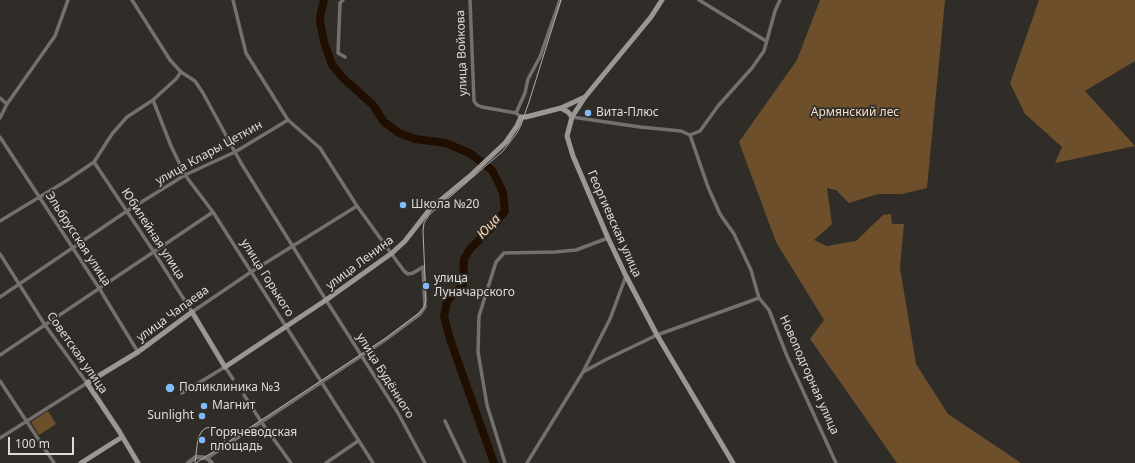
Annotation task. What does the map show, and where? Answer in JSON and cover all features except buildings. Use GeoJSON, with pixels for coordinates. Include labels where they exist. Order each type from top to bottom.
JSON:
{"type":"FeatureCollection","features":[{"type":"Feature","properties":{"kind":"main road","name":"Георгиевская улица"},"geometry":{"type":"LineString","coordinates":[[662,0],[651,17],[585,97],[572,117],[568,132],[568,142],[608,238],[626,276],[657,335],[733,463]]}},
{"type":"Feature","properties":{"kind":"main road"},"geometry":{"type":"LineString","coordinates":[[518,115],[526,117],[561,108],[585,97]]}},
{"type":"Feature","properties":{"kind":"main road"},"geometry":{"type":"LineString","coordinates":[[561,108],[568,112],[572,117]]}},
{"type":"Feature","properties":{"kind":"main road","name":"улица Ленина"},"geometry":{"type":"LineString","coordinates":[[225,367],[326,300],[392,253],[405,241],[430,209],[470,176],[506,142],[518,126],[518,115]]}},
{"type":"Feature","properties":{"kind":"main road","name":"улица Чапаева"},"geometry":{"type":"LineString","coordinates":[[87,383],[138,352],[192,312]]}},
{"type":"Feature","properties":{"kind":"main road","name":"Юбилейная улица"},"geometry":{"type":"LineString","coordinates":[[192,312],[225,367]]}},
{"type":"Feature","properties":{"kind":"main road","name":"Советская улица"},"geometry":{"type":"LineString","coordinates":[[87,383],[138,463]]}},
{"type":"Feature","properties":{"kind":"main road"},"geometry":{"type":"LineString","coordinates":[[81,463],[122,437]]}},
{"type":"Feature","properties":{"kind":"street"},"geometry":{"type":"LineString","coordinates":[[0,118],[7,104],[55,36],[68,0]]}},
{"type":"Feature","properties":{"kind":"street","name":"улица Будённого"},"geometry":{"type":"LineString","coordinates":[[132,0],[170,60],[180,72],[195,81],[203,93],[235,152],[292,246],[398,413],[425,463]]}},
{"type":"Feature","properties":{"kind":"street"},"geometry":{"type":"LineString","coordinates":[[188,463],[196,457],[207,458],[262,422],[386,340],[420,314],[425,307],[423,268],[408,274],[404,271],[357,206],[320,148],[288,120],[246,53],[233,0]]}},
{"type":"Feature","properties":{"kind":"street"},"geometry":{"type":"LineString","coordinates":[[343,0],[340,3],[338,53],[345,57]]}},
{"type":"Feature","properties":{"kind":"street","name":"улица Войкова"},"geometry":{"type":"LineString","coordinates":[[470,0],[474,101],[482,107],[518,115]]}},
{"type":"Feature","properties":{"kind":"street"},"geometry":{"type":"LineString","coordinates":[[518,115],[528,79],[540,57],[560,0]]}},
{"type":"Feature","properties":{"kind":"street"},"geometry":{"type":"LineString","coordinates":[[699,0],[766,41]]}},
{"type":"Feature","properties":{"kind":"street"},"geometry":{"type":"LineString","coordinates":[[572,117],[640,127],[681,131],[690,135],[700,131],[718,106],[752,68],[764,51],[767,45],[766,41],[775,11],[780,0]]}},
{"type":"Feature","properties":{"kind":"street"},"geometry":{"type":"LineString","coordinates":[[0,221],[39,198],[94,162],[112,134],[127,118],[153,100],[176,79],[180,72]]}},
{"type":"Feature","properties":{"kind":"street"},"geometry":{"type":"LineString","coordinates":[[0,98],[7,104]]}},
{"type":"Feature","properties":{"kind":"street","name":"улица Горького"},"geometry":{"type":"LineString","coordinates":[[153,100],[171,146],[185,174],[213,212],[372,463]]}},
{"type":"Feature","properties":{"kind":"street","name":"улица Клары Цеткин"},"geometry":{"type":"LineString","coordinates":[[0,297],[72,247],[185,174],[235,152],[288,120]]}},
{"type":"Feature","properties":{"kind":"street","name":"Новоподгорная улица"},"geometry":{"type":"LineString","coordinates":[[690,135],[708,187],[720,214],[734,234],[751,270],[759,298],[769,310],[787,356],[836,463]]}},
{"type":"Feature","properties":{"kind":"street","name":"Эльбрусская улица"},"geometry":{"type":"LineString","coordinates":[[0,137],[99,288],[138,352]]}},
{"type":"Feature","properties":{"kind":"street","name":"Юбилейная улица"},"geometry":{"type":"LineString","coordinates":[[94,162],[192,312]]}},
{"type":"Feature","properties":{"kind":"street","name":"улица Чапаева"},"geometry":{"type":"LineString","coordinates":[[192,312],[251,272],[357,206]]}},
{"type":"Feature","properties":{"kind":"street"},"geometry":{"type":"LineString","coordinates":[[0,355],[213,212]]}},
{"type":"Feature","properties":{"kind":"street"},"geometry":{"type":"LineString","coordinates":[[504,463],[487,404],[478,352],[480,316],[496,262],[504,253],[576,250],[608,238]]}},
{"type":"Feature","properties":{"kind":"street","name":"Советская улица"},"geometry":{"type":"LineString","coordinates":[[0,254],[45,325],[87,383]]}},
{"type":"Feature","properties":{"kind":"street"},"geometry":{"type":"LineString","coordinates":[[527,463],[583,372],[610,319],[626,276]]}},
{"type":"Feature","properties":{"kind":"street"},"geometry":{"type":"LineString","coordinates":[[583,372],[657,335],[759,298]]}},
{"type":"Feature","properties":{"kind":"street","name":"Юбилейная улица"},"geometry":{"type":"LineString","coordinates":[[225,367],[233,379]]}},
{"type":"Feature","properties":{"kind":"street","name":"улица Ленина"},"geometry":{"type":"LineString","coordinates":[[182,393],[225,367]]}},
{"type":"Feature","properties":{"kind":"street"},"geometry":{"type":"LineString","coordinates":[[0,381],[54,463]]}},
{"type":"Feature","properties":{"kind":"street","name":"улица Чапаева"},"geometry":{"type":"LineString","coordinates":[[0,438],[87,383]]}},
{"type":"Feature","properties":{"kind":"street"},"geometry":{"type":"LineString","coordinates":[[244,395],[291,463]]}},
{"type":"Feature","properties":{"kind":"street"},"geometry":{"type":"LineString","coordinates":[[445,421],[466,463]]}},
{"type":"Feature","properties":{"kind":"street"},"geometry":{"type":"LineString","coordinates":[[326,463],[358,441]]}},
{"type":"Feature","properties":{"kind":"street"},"geometry":{"type":"LineString","coordinates":[[207,458],[212,463]]}},
{"type":"Feature","properties":{"kind":"green space","name":"Армянский лес"},"geometry":{"type":"Polygon","coordinates":[[[820,0],[945,0],[927,188],[902,194],[878,194],[849,203],[836,190],[827,188],[832,224],[814,240],[827,246],[856,241],[883,215],[891,214],[892,224],[904,224],[900,268],[916,364],[948,414],[1021,463],[897,463],[810,339],[824,320],[776,242],[739,142],[797,60],[820,0]]]}},
{"type":"Feature","properties":{"kind":"green space"},"geometry":{"type":"Polygon","coordinates":[[[1039,0],[1135,0],[1135,61],[1085,91],[1135,146],[1055,163],[1062,147],[1025,114],[1010,83],[1039,0]]]}},
{"type":"Feature","properties":{"kind":"green space"},"geometry":{"type":"Polygon","coordinates":[[[48,411],[56,424],[39,435],[31,422],[48,411]]]}},
{"type":"Feature","properties":{"kind":"waterway","name":"Юца"},"geometry":{"type":"LineString","coordinates":[[324,0],[320,21],[324,42],[332,65],[343,78],[373,105],[384,122],[399,133],[415,139],[446,143],[471,154],[492,170],[503,192],[505,211],[494,225],[470,249],[464,259],[463,285],[447,301],[444,317],[450,339],[494,463]]}},
{"type":"Feature","properties":{"kind":"tram line"},"geometry":{"type":"LineString","coordinates":[[196,463],[386,338],[419,313],[424,307],[426,300],[423,231],[424,223],[429,215],[503,151],[517,133],[529,102],[561,0]]}},
{"type":"Feature","properties":{"kind":"tram line"},"geometry":{"type":"LineString","coordinates":[[195,463],[198,438],[202,431],[206,428],[212,427],[222,434],[225,440],[222,447]]}},
{"type":"Feature","properties":{"kind":"place","name":"Вита-Плюс"},"geometry":{"type":"Point","coordinates":[588,113]}},
{"type":"Feature","properties":{"kind":"place","name":"Школа №20"},"geometry":{"type":"Point","coordinates":[403,205]}},
{"type":"Feature","properties":{"kind":"place","name":"улица Луначарского"},"geometry":{"type":"Point","coordinates":[426,286]}},
{"type":"Feature","properties":{"kind":"place","name":"Поликлиника №3"},"geometry":{"type":"Point","coordinates":[170,388]}},
{"type":"Feature","properties":{"kind":"place","name":"Магнит"},"geometry":{"type":"Point","coordinates":[204,406]}},
{"type":"Feature","properties":{"kind":"place","name":"Sunlight"},"geometry":{"type":"Point","coordinates":[202,416]}},
{"type":"Feature","properties":{"kind":"place","name":"Горячеводская площадь"},"geometry":{"type":"Point","coordinates":[202,440]}}]}
